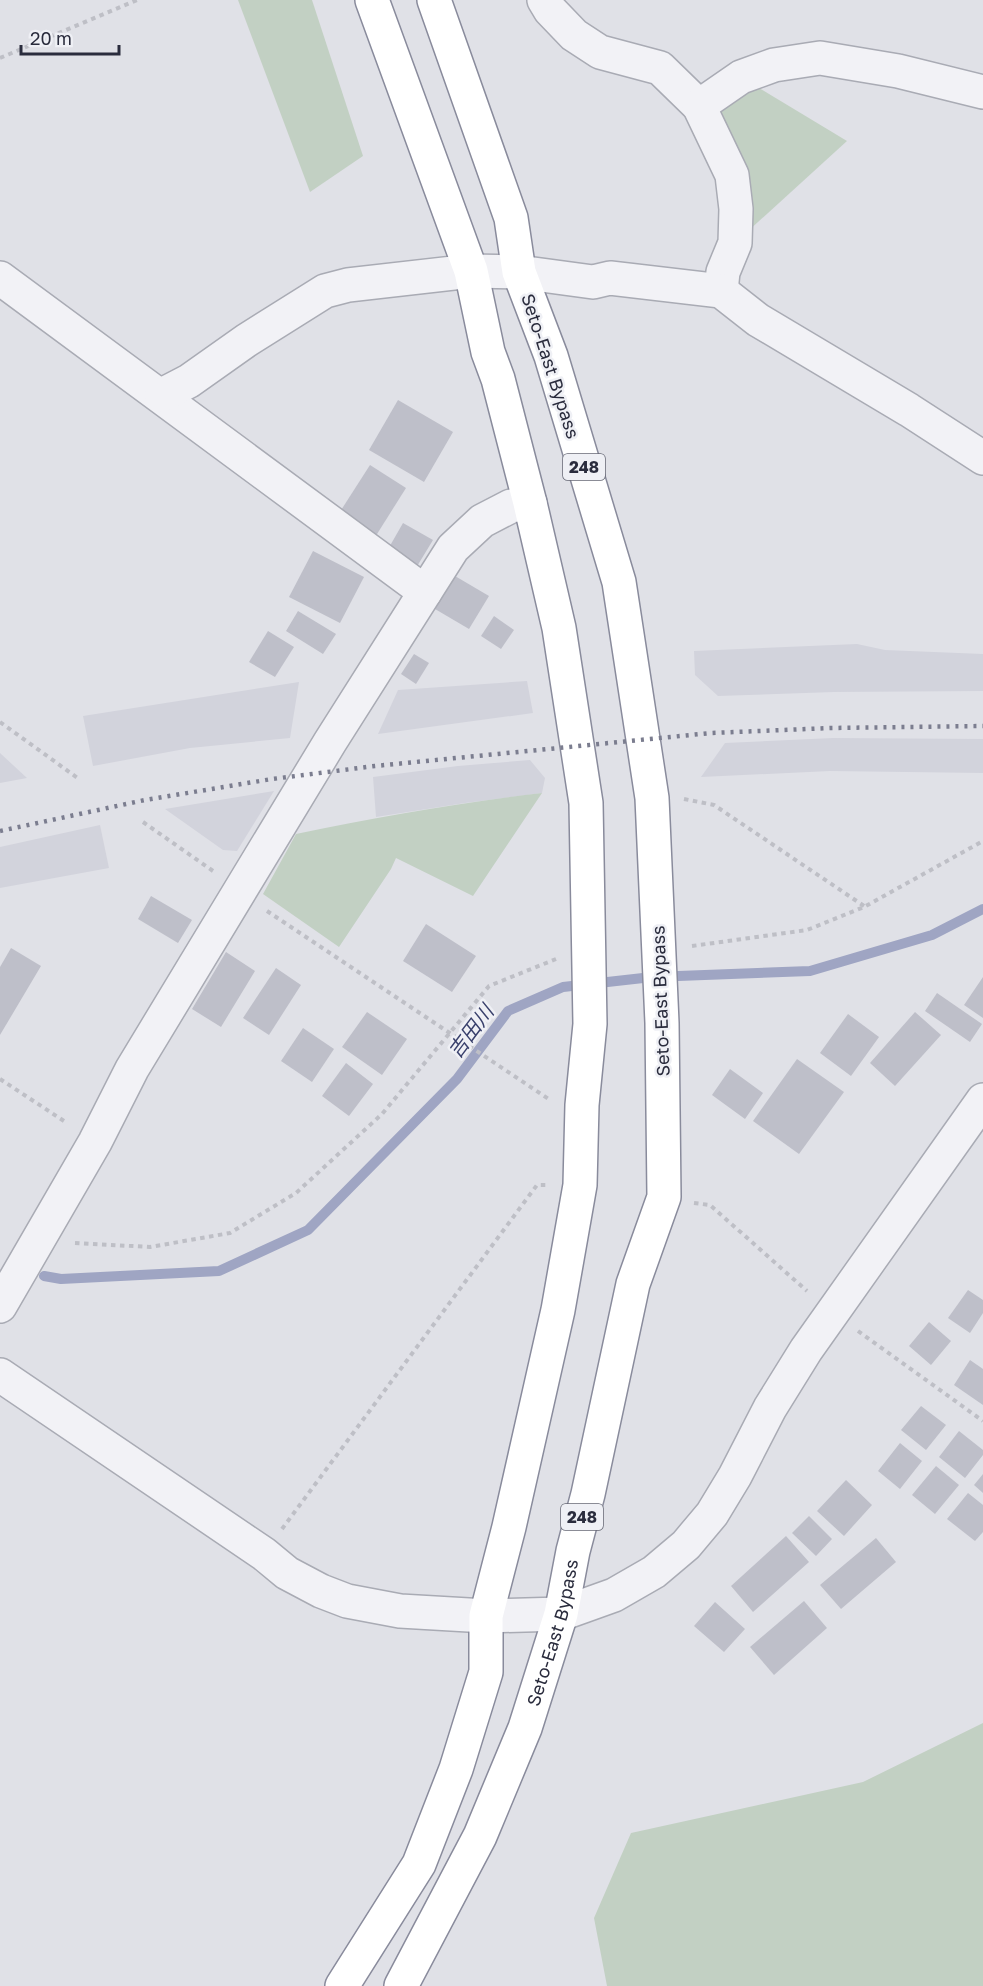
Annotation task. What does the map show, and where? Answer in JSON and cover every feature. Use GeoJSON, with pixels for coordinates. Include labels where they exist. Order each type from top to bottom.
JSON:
{"type":"FeatureCollection","features":[{"type":"Feature","properties":{"kind":"highway"},"geometry":{"type":"LineString","coordinates":[[342,1986],[419,1864],[456,1769],[486,1672],[486,1616],[509,1527],[558,1310],[580,1185],[582,1105],[590,1024],[586,803],[559,628],[530,503],[498,379],[488,352],[471,271],[372,0]]}},
{"type":"Feature","properties":{"kind":"highway","name":"Seto-East Bypass"},"geometry":{"type":"LineString","coordinates":[[402,1986],[480,1836],[525,1728],[561,1614],[633,1284],[664,1197],[662,1023],[652,798],[619,582],[551,356],[519,272],[511,218],[434,0]]}},
{"type":"Feature","properties":{"kind":"street"},"geometry":{"type":"LineString","coordinates":[[544,0],[550,10],[574,35],[600,52],[660,68],[699,106],[732,175],[736,209],[735,243],[723,273],[721,291]]}},
{"type":"Feature","properties":{"kind":"street"},"geometry":{"type":"LineString","coordinates":[[699,106],[741,76],[774,65],[820,58],[898,71],[983,92]]}},
{"type":"Feature","properties":{"kind":"street"},"geometry":{"type":"LineString","coordinates":[[162,395],[189,381],[247,340],[325,291],[348,285],[471,271],[519,272],[593,282],[610,278],[721,291],[758,320],[909,410],[983,458]]}},
{"type":"Feature","properties":{"kind":"street"},"geometry":{"type":"LineString","coordinates":[[0,278],[162,395],[425,591]]}},
{"type":"Feature","properties":{"kind":"street"},"geometry":{"type":"LineString","coordinates":[[0,1306],[95,1142],[132,1069],[330,742],[453,548],[482,521],[510,506],[530,503]]}},
{"type":"Feature","properties":{"kind":"street"},"geometry":{"type":"LineString","coordinates":[[0,1376],[264,1554],[287,1573],[321,1591],[347,1601],[400,1611],[486,1616],[561,1614],[614,1595],[654,1572],[686,1545],[712,1515],[770,1408],[806,1350],[983,1100]]}},
{"type":"Feature","properties":{"kind":"path"},"geometry":{"type":"LineString","coordinates":[[0,58],[137,0]]}},
{"type":"Feature","properties":{"kind":"path"},"geometry":{"type":"LineString","coordinates":[[0,722],[79,779]]}},
{"type":"Feature","properties":{"kind":"path"},"geometry":{"type":"LineString","coordinates":[[652,798],[691,800],[714,805],[864,907]]}},
{"type":"Feature","properties":{"kind":"path"},"geometry":{"type":"LineString","coordinates":[[143,822],[253,902],[561,1107],[582,1105]]}},
{"type":"Feature","properties":{"kind":"path"},"geometry":{"type":"LineString","coordinates":[[659,951],[807,930],[864,907],[983,841]]}},
{"type":"Feature","properties":{"kind":"path"},"geometry":{"type":"LineString","coordinates":[[37,1243],[150,1247],[230,1233],[296,1193],[359,1136],[382,1114],[489,986],[590,946]]}},
{"type":"Feature","properties":{"kind":"path"},"geometry":{"type":"LineString","coordinates":[[0,1079],[95,1142]]}},
{"type":"Feature","properties":{"kind":"path"},"geometry":{"type":"LineString","coordinates":[[264,1554],[537,1185],[580,1185]]}},
{"type":"Feature","properties":{"kind":"shaded area"},"geometry":{"type":"Polygon","coordinates":[[[857,644],[885,650],[983,654],[983,691],[834,692],[718,696],[695,675],[694,651],[857,644]]]}},
{"type":"Feature","properties":{"kind":"shaded area"},"geometry":{"type":"Polygon","coordinates":[[[527,681],[533,713],[378,734],[398,690],[527,681]]]}},
{"type":"Feature","properties":{"kind":"shaded area"},"geometry":{"type":"Polygon","coordinates":[[[299,682],[290,738],[190,748],[93,766],[83,716],[299,682]]]}},
{"type":"Feature","properties":{"kind":"shaded area"},"geometry":{"type":"Polygon","coordinates":[[[833,738],[983,739],[983,773],[830,771],[701,777],[725,743],[833,738]]]}},
{"type":"Feature","properties":{"kind":"shaded area"},"geometry":{"type":"Polygon","coordinates":[[[0,753],[27,778],[0,783],[0,753]]]}},
{"type":"Feature","properties":{"kind":"shaded area"},"geometry":{"type":"Polygon","coordinates":[[[530,760],[545,778],[542,793],[376,817],[373,777],[530,760]]]}},
{"type":"Feature","properties":{"kind":"shaded area"},"geometry":{"type":"Polygon","coordinates":[[[274,791],[237,851],[223,850],[165,809],[274,791]]]}},
{"type":"Feature","properties":{"kind":"shaded area"},"geometry":{"type":"Polygon","coordinates":[[[100,825],[109,868],[0,888],[0,847],[100,825]]]}},
{"type":"Feature","properties":{"kind":"green space"},"geometry":{"type":"Polygon","coordinates":[[[238,0],[312,0],[363,156],[310,192],[238,0]]]}},
{"type":"Feature","properties":{"kind":"green space"},"geometry":{"type":"Polygon","coordinates":[[[741,77],[847,141],[735,243],[699,106],[741,77]]]}},
{"type":"Feature","properties":{"kind":"green space"},"geometry":{"type":"Polygon","coordinates":[[[542,793],[473,896],[396,858],[339,947],[263,894],[296,834],[419,811],[542,793]]]}},
{"type":"Feature","properties":{"kind":"green space"},"geometry":{"type":"Polygon","coordinates":[[[983,1723],[983,1986],[607,1986],[594,1918],[631,1833],[863,1782],[983,1723]]]}},
{"type":"Feature","properties":{"kind":"building"},"geometry":{"type":"Polygon","coordinates":[[[398,400],[453,432],[424,482],[369,450],[398,400]]]}},
{"type":"Feature","properties":{"kind":"building"},"geometry":{"type":"Polygon","coordinates":[[[370,465],[406,488],[372,542],[336,518],[370,465]]]}},
{"type":"Feature","properties":{"kind":"building"},"geometry":{"type":"Polygon","coordinates":[[[403,523],[433,540],[416,568],[387,551],[403,523]]]}},
{"type":"Feature","properties":{"kind":"building"},"geometry":{"type":"Polygon","coordinates":[[[313,551],[364,577],[340,623],[289,597],[313,551]]]}},
{"type":"Feature","properties":{"kind":"building"},"geometry":{"type":"Polygon","coordinates":[[[455,576],[489,596],[469,629],[435,609],[455,576]]]}},
{"type":"Feature","properties":{"kind":"building"},"geometry":{"type":"Polygon","coordinates":[[[298,611],[336,634],[323,654],[286,631],[298,611]]]}},
{"type":"Feature","properties":{"kind":"building"},"geometry":{"type":"Polygon","coordinates":[[[494,616],[514,630],[501,649],[481,636],[494,616]]]}},
{"type":"Feature","properties":{"kind":"building"},"geometry":{"type":"Polygon","coordinates":[[[268,631],[294,647],[275,677],[249,662],[268,631]]]}},
{"type":"Feature","properties":{"kind":"building"},"geometry":{"type":"Polygon","coordinates":[[[414,654],[429,663],[416,684],[401,674],[414,654]]]}},
{"type":"Feature","properties":{"kind":"building"},"geometry":{"type":"Polygon","coordinates":[[[151,896],[192,920],[178,943],[138,919],[151,896]]]}},
{"type":"Feature","properties":{"kind":"building"},"geometry":{"type":"Polygon","coordinates":[[[426,924],[476,956],[452,992],[403,961],[426,924]]]}},
{"type":"Feature","properties":{"kind":"building"},"geometry":{"type":"Polygon","coordinates":[[[11,948],[41,966],[0,1035],[0,967],[11,948]]]}},
{"type":"Feature","properties":{"kind":"building"},"geometry":{"type":"Polygon","coordinates":[[[226,952],[255,971],[221,1027],[192,1009],[226,952]]]}},
{"type":"Feature","properties":{"kind":"building"},"geometry":{"type":"Polygon","coordinates":[[[276,968],[301,985],[269,1035],[243,1018],[276,968]]]}},
{"type":"Feature","properties":{"kind":"building"},"geometry":{"type":"Polygon","coordinates":[[[983,977],[983,1018],[964,1005],[983,977]]]}},
{"type":"Feature","properties":{"kind":"building"},"geometry":{"type":"Polygon","coordinates":[[[937,993],[982,1024],[970,1042],[925,1011],[937,993]]]}},
{"type":"Feature","properties":{"kind":"building"},"geometry":{"type":"Polygon","coordinates":[[[367,1012],[407,1039],[382,1075],[342,1047],[367,1012]]]}},
{"type":"Feature","properties":{"kind":"building"},"geometry":{"type":"Polygon","coordinates":[[[915,1012],[941,1035],[895,1086],[870,1063],[915,1012]]]}},
{"type":"Feature","properties":{"kind":"building"},"geometry":{"type":"Polygon","coordinates":[[[848,1014],[879,1037],[851,1076],[820,1053],[848,1014]]]}},
{"type":"Feature","properties":{"kind":"building"},"geometry":{"type":"Polygon","coordinates":[[[303,1028],[334,1049],[312,1082],[281,1061],[303,1028]]]}},
{"type":"Feature","properties":{"kind":"building"},"geometry":{"type":"Polygon","coordinates":[[[797,1059],[844,1092],[799,1154],[753,1121],[797,1059]]]}},
{"type":"Feature","properties":{"kind":"building"},"geometry":{"type":"Polygon","coordinates":[[[346,1063],[373,1084],[349,1116],[322,1096],[346,1063]]]}},
{"type":"Feature","properties":{"kind":"building"},"geometry":{"type":"Polygon","coordinates":[[[730,1069],[763,1093],[745,1119],[712,1095],[730,1069]]]}},
{"type":"Feature","properties":{"kind":"building"},"geometry":{"type":"Polygon","coordinates":[[[968,1290],[983,1300],[983,1313],[970,1333],[948,1318],[968,1290]]]}},
{"type":"Feature","properties":{"kind":"building"},"geometry":{"type":"Polygon","coordinates":[[[929,1322],[951,1341],[931,1365],[909,1346],[929,1322]]]}},
{"type":"Feature","properties":{"kind":"building"},"geometry":{"type":"Polygon","coordinates":[[[970,1360],[983,1369],[983,1405],[954,1385],[970,1360]]]}},
{"type":"Feature","properties":{"kind":"building"},"geometry":{"type":"Polygon","coordinates":[[[921,1406],[946,1425],[926,1450],[901,1430],[921,1406]]]}},
{"type":"Feature","properties":{"kind":"building"},"geometry":{"type":"Polygon","coordinates":[[[959,1431],[983,1450],[983,1455],[965,1478],[939,1457],[959,1431]]]}},
{"type":"Feature","properties":{"kind":"building"},"geometry":{"type":"Polygon","coordinates":[[[900,1443],[922,1461],[900,1489],[878,1471],[900,1443]]]}},
{"type":"Feature","properties":{"kind":"building"},"geometry":{"type":"Polygon","coordinates":[[[936,1466],[959,1485],[935,1514],[912,1495],[936,1466]]]}},
{"type":"Feature","properties":{"kind":"building"},"geometry":{"type":"Polygon","coordinates":[[[983,1474],[983,1493],[974,1485],[983,1474]]]}},
{"type":"Feature","properties":{"kind":"building"},"geometry":{"type":"Polygon","coordinates":[[[846,1480],[872,1505],[844,1536],[817,1511],[846,1480]]]}},
{"type":"Feature","properties":{"kind":"building"},"geometry":{"type":"Polygon","coordinates":[[[968,1493],[983,1505],[983,1532],[975,1541],[947,1519],[968,1493]]]}},
{"type":"Feature","properties":{"kind":"building"},"geometry":{"type":"Polygon","coordinates":[[[809,1516],[832,1539],[816,1556],[792,1533],[809,1516]]]}},
{"type":"Feature","properties":{"kind":"building"},"geometry":{"type":"Polygon","coordinates":[[[786,1536],[809,1562],[753,1612],[731,1586],[786,1536]]]}},
{"type":"Feature","properties":{"kind":"building"},"geometry":{"type":"Polygon","coordinates":[[[876,1538],[896,1562],[841,1609],[820,1585],[876,1538]]]}},
{"type":"Feature","properties":{"kind":"building"},"geometry":{"type":"Polygon","coordinates":[[[804,1601],[827,1628],[774,1675],[750,1647],[804,1601]]]}},
{"type":"Feature","properties":{"kind":"building"},"geometry":{"type":"Polygon","coordinates":[[[715,1602],[745,1629],[724,1652],[694,1626],[715,1602]]]}},
{"type":"Feature","properties":{"kind":"waterway","name":"吉田川"},"geometry":{"type":"LineString","coordinates":[[44,1276],[61,1279],[219,1271],[308,1230],[457,1079],[508,1011],[563,987],[652,977],[810,971],[932,935],[983,909]]}},
{"type":"Feature","properties":{"kind":"railway"},"geometry":{"type":"LineString","coordinates":[[0,831],[145,800],[272,779],[375,766],[711,733],[830,728],[983,726]]}}]}
